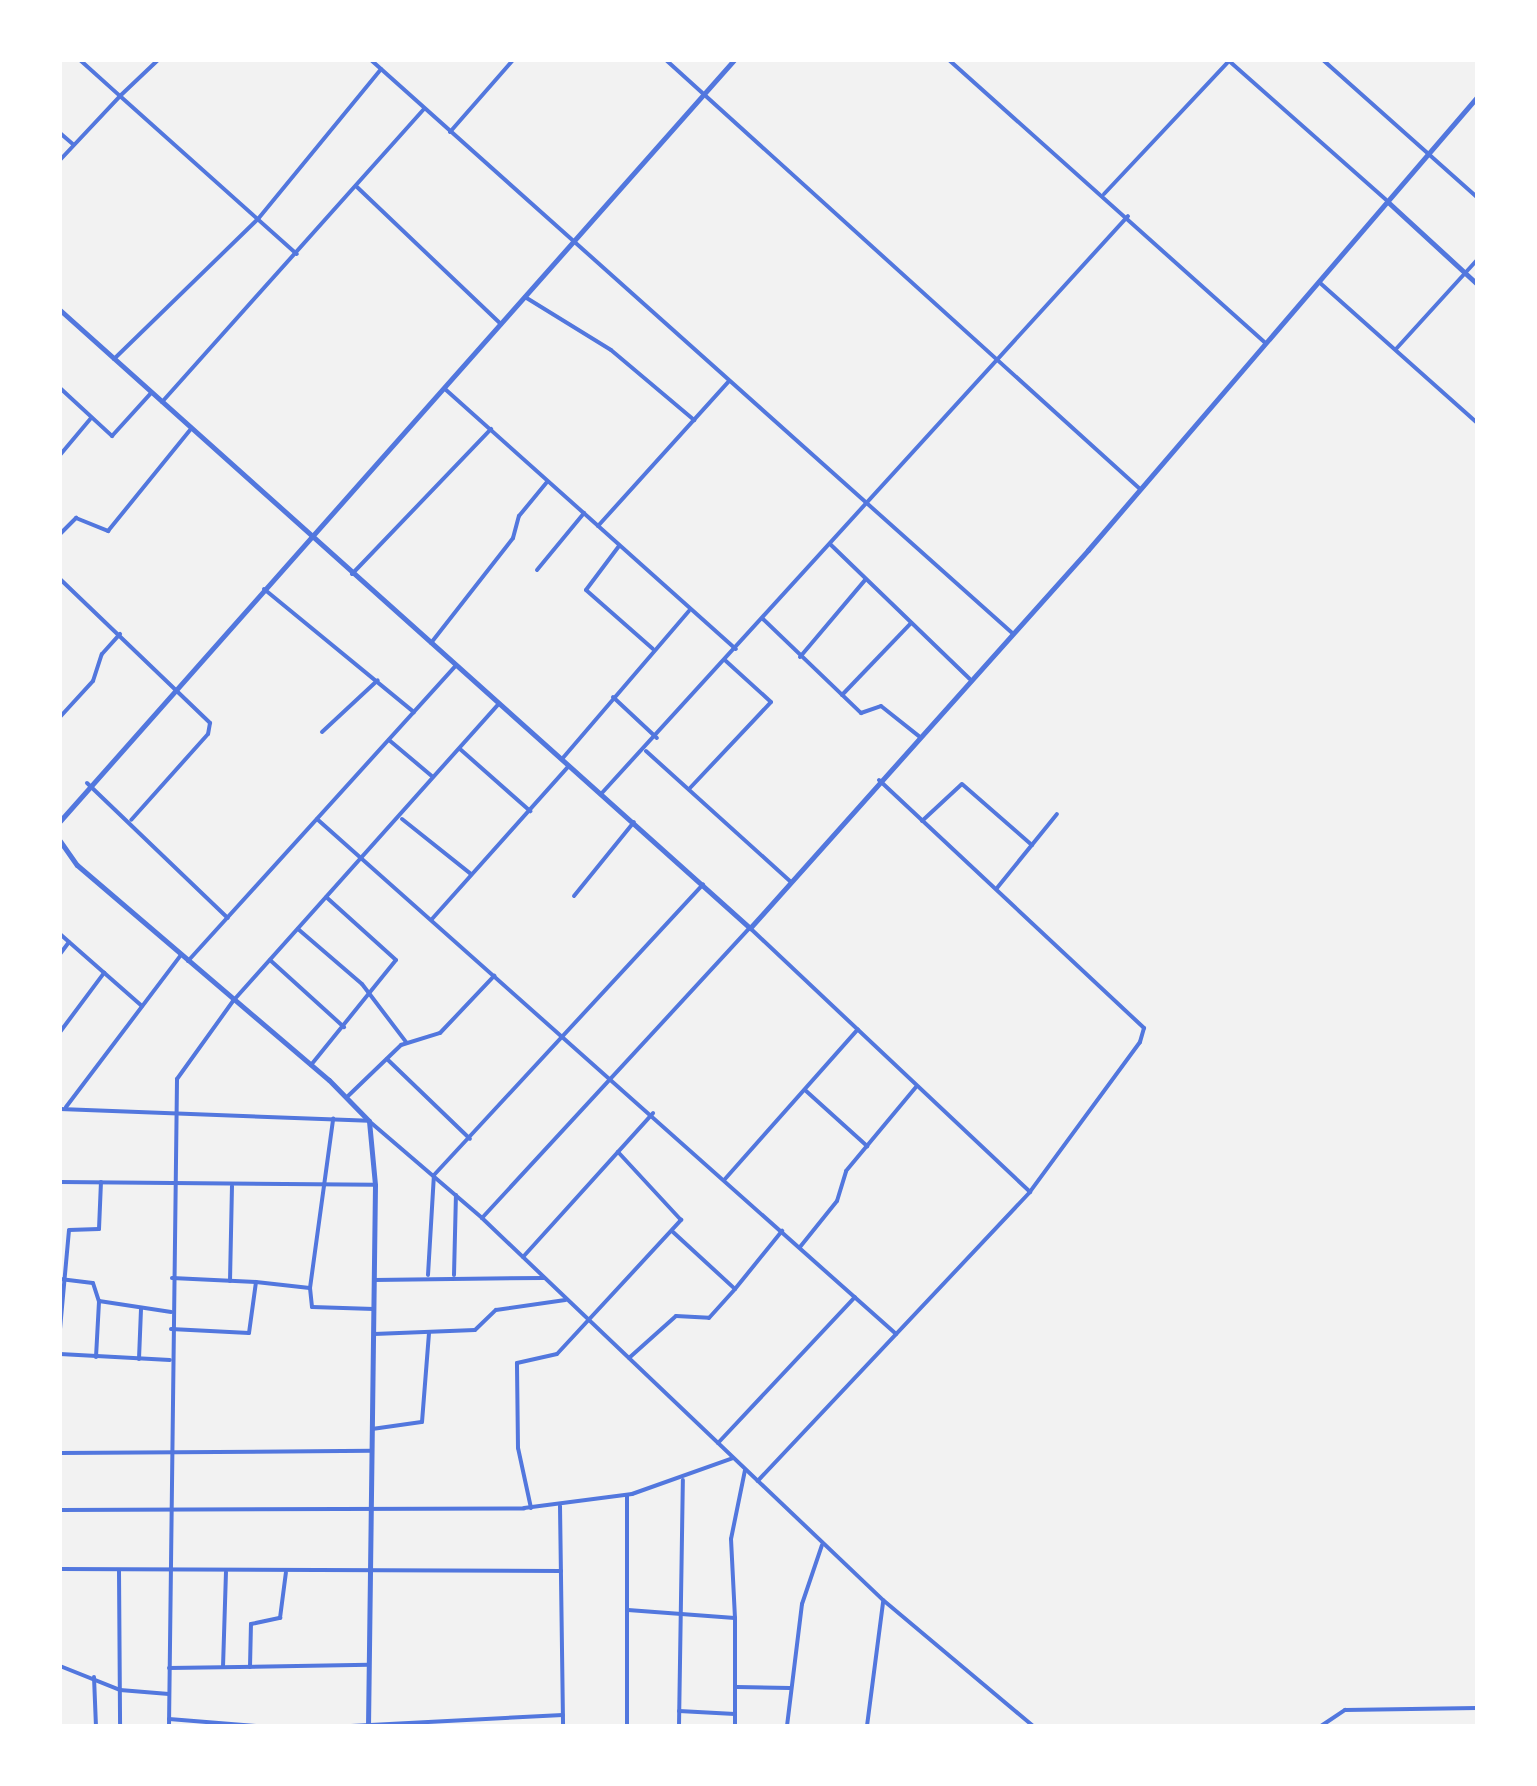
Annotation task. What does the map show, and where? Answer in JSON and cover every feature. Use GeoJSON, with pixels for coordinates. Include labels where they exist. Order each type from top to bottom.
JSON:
{"type":"FeatureCollection","features":[{"type":"Feature","properties":{"kind":"street"},"geometry":{"type":"LineString","coordinates":[[80,60],[298,254]]}},
{"type":"Feature","properties":{"kind":"street"},"geometry":{"type":"LineString","coordinates":[[60,160],[158,60]]}},
{"type":"Feature","properties":{"kind":"street"},"geometry":{"type":"LineString","coordinates":[[371,60],[1012,633]]}},
{"type":"Feature","properties":{"kind":"street"},"geometry":{"type":"LineString","coordinates":[[450,132],[513,60]]}},
{"type":"Feature","properties":{"kind":"street"},"geometry":{"type":"LineString","coordinates":[[666,60],[1140,489]]}},
{"type":"Feature","properties":{"kind":"street"},"geometry":{"type":"LineString","coordinates":[[60,820],[87,784],[311,538],[734,60]]}},
{"type":"Feature","properties":{"kind":"street"},"geometry":{"type":"LineString","coordinates":[[949,60],[1104,194],[1264,342]]}},
{"type":"Feature","properties":{"kind":"street"},"geometry":{"type":"LineString","coordinates":[[1104,194],[1229,60],[1477,284]]}},
{"type":"Feature","properties":{"kind":"street"},"geometry":{"type":"LineString","coordinates":[[1322,60],[1477,197]]}},
{"type":"Feature","properties":{"kind":"street"},"geometry":{"type":"LineString","coordinates":[[114,360],[258,219],[381,69]]}},
{"type":"Feature","properties":{"kind":"street"},"geometry":{"type":"LineString","coordinates":[[482,1218],[920,737],[1389,204],[1477,97]]}},
{"type":"Feature","properties":{"kind":"street"},"geometry":{"type":"LineString","coordinates":[[162,402],[424,109]]}},
{"type":"Feature","properties":{"kind":"street"},"geometry":{"type":"LineString","coordinates":[[60,133],[74,145]]}},
{"type":"Feature","properties":{"kind":"street"},"geometry":{"type":"LineString","coordinates":[[357,187],[501,324]]}},
{"type":"Feature","properties":{"kind":"street"},"geometry":{"type":"LineString","coordinates":[[601,794],[657,738],[1128,216]]}},
{"type":"Feature","properties":{"kind":"street"},"geometry":{"type":"LineString","coordinates":[[1396,349],[1477,260]]}},
{"type":"Feature","properties":{"kind":"street"},"geometry":{"type":"LineString","coordinates":[[1319,282],[1477,423]]}},
{"type":"Feature","properties":{"kind":"street"},"geometry":{"type":"LineString","coordinates":[[524,297],[610,350],[694,420]]}},
{"type":"Feature","properties":{"kind":"street"},"geometry":{"type":"LineString","coordinates":[[60,312],[634,822],[1030,1192]]}},
{"type":"Feature","properties":{"kind":"street"},"geometry":{"type":"LineString","coordinates":[[598,526],[730,380]]}},
{"type":"Feature","properties":{"kind":"street"},"geometry":{"type":"LineString","coordinates":[[60,388],[112,436],[151,393]]}},
{"type":"Feature","properties":{"kind":"street"},"geometry":{"type":"LineString","coordinates":[[444,388],[736,649]]}},
{"type":"Feature","properties":{"kind":"street"},"geometry":{"type":"LineString","coordinates":[[61,450],[91,418]]}},
{"type":"Feature","properties":{"kind":"street"},"geometry":{"type":"LineString","coordinates":[[60,534],[76,518],[108,530],[191,429]]}},
{"type":"Feature","properties":{"kind":"street"},"geometry":{"type":"LineString","coordinates":[[352,574],[491,429]]}},
{"type":"Feature","properties":{"kind":"street"},"geometry":{"type":"LineString","coordinates":[[431,642],[513,538],[518,516],[548,480]]}},
{"type":"Feature","properties":{"kind":"street"},"geometry":{"type":"LineString","coordinates":[[537,570],[584,513]]}},
{"type":"Feature","properties":{"kind":"street"},"geometry":{"type":"LineString","coordinates":[[830,544],[970,679]]}},
{"type":"Feature","properties":{"kind":"street"},"geometry":{"type":"LineString","coordinates":[[620,545],[586,590],[654,649]]}},
{"type":"Feature","properties":{"kind":"street"},"geometry":{"type":"LineString","coordinates":[[800,657],[866,578]]}},
{"type":"Feature","properties":{"kind":"street"},"geometry":{"type":"LineString","coordinates":[[60,579],[178,686],[207,718],[208,734],[131,820]]}},
{"type":"Feature","properties":{"kind":"street"},"geometry":{"type":"LineString","coordinates":[[264,590],[414,712]]}},
{"type":"Feature","properties":{"kind":"street"},"geometry":{"type":"LineString","coordinates":[[562,758],[691,609]]}},
{"type":"Feature","properties":{"kind":"street"},"geometry":{"type":"LineString","coordinates":[[763,619],[862,713],[881,706],[920,737]]}},
{"type":"Feature","properties":{"kind":"street"},"geometry":{"type":"LineString","coordinates":[[842,696],[912,622]]}},
{"type":"Feature","properties":{"kind":"street"},"geometry":{"type":"LineString","coordinates":[[60,717],[88,687],[102,654],[120,634]]}},
{"type":"Feature","properties":{"kind":"street"},"geometry":{"type":"LineString","coordinates":[[690,788],[771,702],[726,660]]}},
{"type":"Feature","properties":{"kind":"street"},"geometry":{"type":"LineString","coordinates":[[188,962],[456,666]]}},
{"type":"Feature","properties":{"kind":"street"},"geometry":{"type":"LineString","coordinates":[[322,732],[378,680]]}},
{"type":"Feature","properties":{"kind":"street"},"geometry":{"type":"LineString","coordinates":[[614,697],[657,738]]}},
{"type":"Feature","properties":{"kind":"street"},"geometry":{"type":"LineString","coordinates":[[256,1726],[169,1723],[170,1360],[182,1070],[233,1001],[361,857],[402,819],[498,703]]}},
{"type":"Feature","properties":{"kind":"street"},"geometry":{"type":"LineString","coordinates":[[389,740],[433,778]]}},
{"type":"Feature","properties":{"kind":"street"},"geometry":{"type":"LineString","coordinates":[[460,749],[530,812]]}},
{"type":"Feature","properties":{"kind":"street"},"geometry":{"type":"LineString","coordinates":[[645,750],[791,882]]}},
{"type":"Feature","properties":{"kind":"street"},"geometry":{"type":"LineString","coordinates":[[432,920],[570,766]]}},
{"type":"Feature","properties":{"kind":"street"},"geometry":{"type":"LineString","coordinates":[[758,1481],[1030,1192],[1145,1032],[879,780]]}},
{"type":"Feature","properties":{"kind":"street"},"geometry":{"type":"LineString","coordinates":[[87,784],[131,820],[228,918]]}},
{"type":"Feature","properties":{"kind":"street"},"geometry":{"type":"LineString","coordinates":[[922,820],[962,784],[1032,845]]}},
{"type":"Feature","properties":{"kind":"street"},"geometry":{"type":"LineString","coordinates":[[996,889],[1057,814]]}},
{"type":"Feature","properties":{"kind":"street"},"geometry":{"type":"LineString","coordinates":[[317,819],[612,1077],[896,1334]]}},
{"type":"Feature","properties":{"kind":"street"},"geometry":{"type":"LineString","coordinates":[[402,819],[471,874]]}},
{"type":"Feature","properties":{"kind":"street"},"geometry":{"type":"LineString","coordinates":[[574,896],[634,822]]}},
{"type":"Feature","properties":{"kind":"street"},"geometry":{"type":"LineString","coordinates":[[60,842],[77,865],[311,1064],[368,1122],[482,1218],[884,1600],[1033,1726]]}},
{"type":"Feature","properties":{"kind":"street"},"geometry":{"type":"LineString","coordinates":[[428,1275],[434,1175],[567,1037],[702,884]]}},
{"type":"Feature","properties":{"kind":"street"},"geometry":{"type":"LineString","coordinates":[[311,1064],[371,996],[396,960],[326,897]]}},
{"type":"Feature","properties":{"kind":"street"},"geometry":{"type":"LineString","coordinates":[[298,929],[371,996],[406,1042]]}},
{"type":"Feature","properties":{"kind":"street"},"geometry":{"type":"LineString","coordinates":[[60,934],[142,1006]]}},
{"type":"Feature","properties":{"kind":"street"},"geometry":{"type":"LineString","coordinates":[[60,954],[69,942]]}},
{"type":"Feature","properties":{"kind":"street"},"geometry":{"type":"LineString","coordinates":[[62,1109],[180,955]]}},
{"type":"Feature","properties":{"kind":"street"},"geometry":{"type":"LineString","coordinates":[[270,960],[344,1027]]}},
{"type":"Feature","properties":{"kind":"street"},"geometry":{"type":"LineString","coordinates":[[60,1032],[104,973]]}},
{"type":"Feature","properties":{"kind":"street"},"geometry":{"type":"LineString","coordinates":[[347,1097],[406,1042],[440,1033],[495,974]]}},
{"type":"Feature","properties":{"kind":"street"},"geometry":{"type":"LineString","coordinates":[[725,1179],[859,1029]]}},
{"type":"Feature","properties":{"kind":"street"},"geometry":{"type":"LineString","coordinates":[[386,1058],[470,1139]]}},
{"type":"Feature","properties":{"kind":"street"},"geometry":{"type":"LineString","coordinates":[[800,1247],[867,1146],[918,1085]]}},
{"type":"Feature","properties":{"kind":"street"},"geometry":{"type":"LineString","coordinates":[[806,1090],[867,1146]]}},
{"type":"Feature","properties":{"kind":"street"},"geometry":{"type":"LineString","coordinates":[[62,1109],[368,1122]]}},
{"type":"Feature","properties":{"kind":"street"},"geometry":{"type":"LineString","coordinates":[[523,1257],[652,1114]]}},
{"type":"Feature","properties":{"kind":"street"},"geometry":{"type":"LineString","coordinates":[[333,1120],[310,1288],[312,1307],[374,1309]]}},
{"type":"Feature","properties":{"kind":"street"},"geometry":{"type":"LineString","coordinates":[[368,1122],[374,1185],[368,1724]]}},
{"type":"Feature","properties":{"kind":"street"},"geometry":{"type":"LineString","coordinates":[[531,1508],[518,1448],[516,1367],[557,1354],[673,1232],[680,1212],[618,1152]]}},
{"type":"Feature","properties":{"kind":"street"},"geometry":{"type":"LineString","coordinates":[[60,1182],[374,1185]]}},
{"type":"Feature","properties":{"kind":"street"},"geometry":{"type":"LineString","coordinates":[[60,1330],[69,1230],[99,1229],[101,1182]]}},
{"type":"Feature","properties":{"kind":"street"},"geometry":{"type":"LineString","coordinates":[[230,1281],[232,1185]]}},
{"type":"Feature","properties":{"kind":"street"},"geometry":{"type":"LineString","coordinates":[[454,1275],[456,1195]]}},
{"type":"Feature","properties":{"kind":"street"},"geometry":{"type":"LineString","coordinates":[[629,1358],[676,1316],[709,1318],[782,1231]]}},
{"type":"Feature","properties":{"kind":"street"},"geometry":{"type":"LineString","coordinates":[[673,1232],[735,1289]]}},
{"type":"Feature","properties":{"kind":"street"},"geometry":{"type":"LineString","coordinates":[[374,1280],[428,1275],[545,1278]]}},
{"type":"Feature","properties":{"kind":"street"},"geometry":{"type":"LineString","coordinates":[[172,1278],[310,1288]]}},
{"type":"Feature","properties":{"kind":"street"},"geometry":{"type":"LineString","coordinates":[[63,1280],[93,1283],[99,1302],[96,1357]]}},
{"type":"Feature","properties":{"kind":"street"},"geometry":{"type":"LineString","coordinates":[[171,1329],[250,1333],[256,1282]]}},
{"type":"Feature","properties":{"kind":"street"},"geometry":{"type":"LineString","coordinates":[[718,1443],[855,1297]]}},
{"type":"Feature","properties":{"kind":"street"},"geometry":{"type":"LineString","coordinates":[[374,1334],[475,1330],[496,1310],[568,1300]]}},
{"type":"Feature","properties":{"kind":"street"},"geometry":{"type":"LineString","coordinates":[[99,1302],[171,1312]]}},
{"type":"Feature","properties":{"kind":"street"},"geometry":{"type":"LineString","coordinates":[[138,1359],[142,1309]]}},
{"type":"Feature","properties":{"kind":"street"},"geometry":{"type":"LineString","coordinates":[[372,1429],[422,1422],[428,1332]]}},
{"type":"Feature","properties":{"kind":"street"},"geometry":{"type":"LineString","coordinates":[[60,1354],[170,1360]]}},
{"type":"Feature","properties":{"kind":"street"},"geometry":{"type":"LineString","coordinates":[[60,1454],[372,1451]]}},
{"type":"Feature","properties":{"kind":"street"},"geometry":{"type":"LineString","coordinates":[[60,1510],[370,1512],[531,1508],[627,1495],[683,1480],[734,1458]]}},
{"type":"Feature","properties":{"kind":"street"},"geometry":{"type":"LineString","coordinates":[[735,1726],[731,1539],[745,1469]]}},
{"type":"Feature","properties":{"kind":"street"},"geometry":{"type":"LineString","coordinates":[[679,1726],[683,1480]]}},
{"type":"Feature","properties":{"kind":"street"},"geometry":{"type":"LineString","coordinates":[[627,1495],[627,1726]]}},
{"type":"Feature","properties":{"kind":"street"},"geometry":{"type":"LineString","coordinates":[[560,1505],[563,1726]]}},
{"type":"Feature","properties":{"kind":"street"},"geometry":{"type":"LineString","coordinates":[[787,1726],[802,1604],[822,1542]]}},
{"type":"Feature","properties":{"kind":"street"},"geometry":{"type":"LineString","coordinates":[[60,1568],[168,1572],[561,1571]]}},
{"type":"Feature","properties":{"kind":"street"},"geometry":{"type":"LineString","coordinates":[[119,1571],[120,1726]]}},
{"type":"Feature","properties":{"kind":"street"},"geometry":{"type":"LineString","coordinates":[[224,1667],[226,1572]]}},
{"type":"Feature","properties":{"kind":"street"},"geometry":{"type":"LineString","coordinates":[[250,1667],[251,1624],[283,1614],[286,1572]]}},
{"type":"Feature","properties":{"kind":"street"},"geometry":{"type":"LineString","coordinates":[[867,1726],[884,1600]]}},
{"type":"Feature","properties":{"kind":"street"},"geometry":{"type":"LineString","coordinates":[[628,1610],[735,1618]]}},
{"type":"Feature","properties":{"kind":"street"},"geometry":{"type":"LineString","coordinates":[[169,1668],[369,1665]]}},
{"type":"Feature","properties":{"kind":"street"},"geometry":{"type":"LineString","coordinates":[[60,1666],[120,1690],[170,1694]]}},
{"type":"Feature","properties":{"kind":"street"},"geometry":{"type":"LineString","coordinates":[[94,1677],[96,1726]]}},
{"type":"Feature","properties":{"kind":"street"},"geometry":{"type":"LineString","coordinates":[[736,1687],[790,1688]]}},
{"type":"Feature","properties":{"kind":"street"},"geometry":{"type":"LineString","coordinates":[[1322,1726],[1345,1710],[1477,1708]]}},
{"type":"Feature","properties":{"kind":"street"},"geometry":{"type":"LineString","coordinates":[[680,1711],[736,1714]]}},
{"type":"Feature","properties":{"kind":"street"},"geometry":{"type":"LineString","coordinates":[[351,1726],[563,1715]]}},
{"type":"Feature","properties":{"kind":"street"},"geometry":{"type":"LineString","coordinates":[[472,1718],[472,1726]]}}]}
